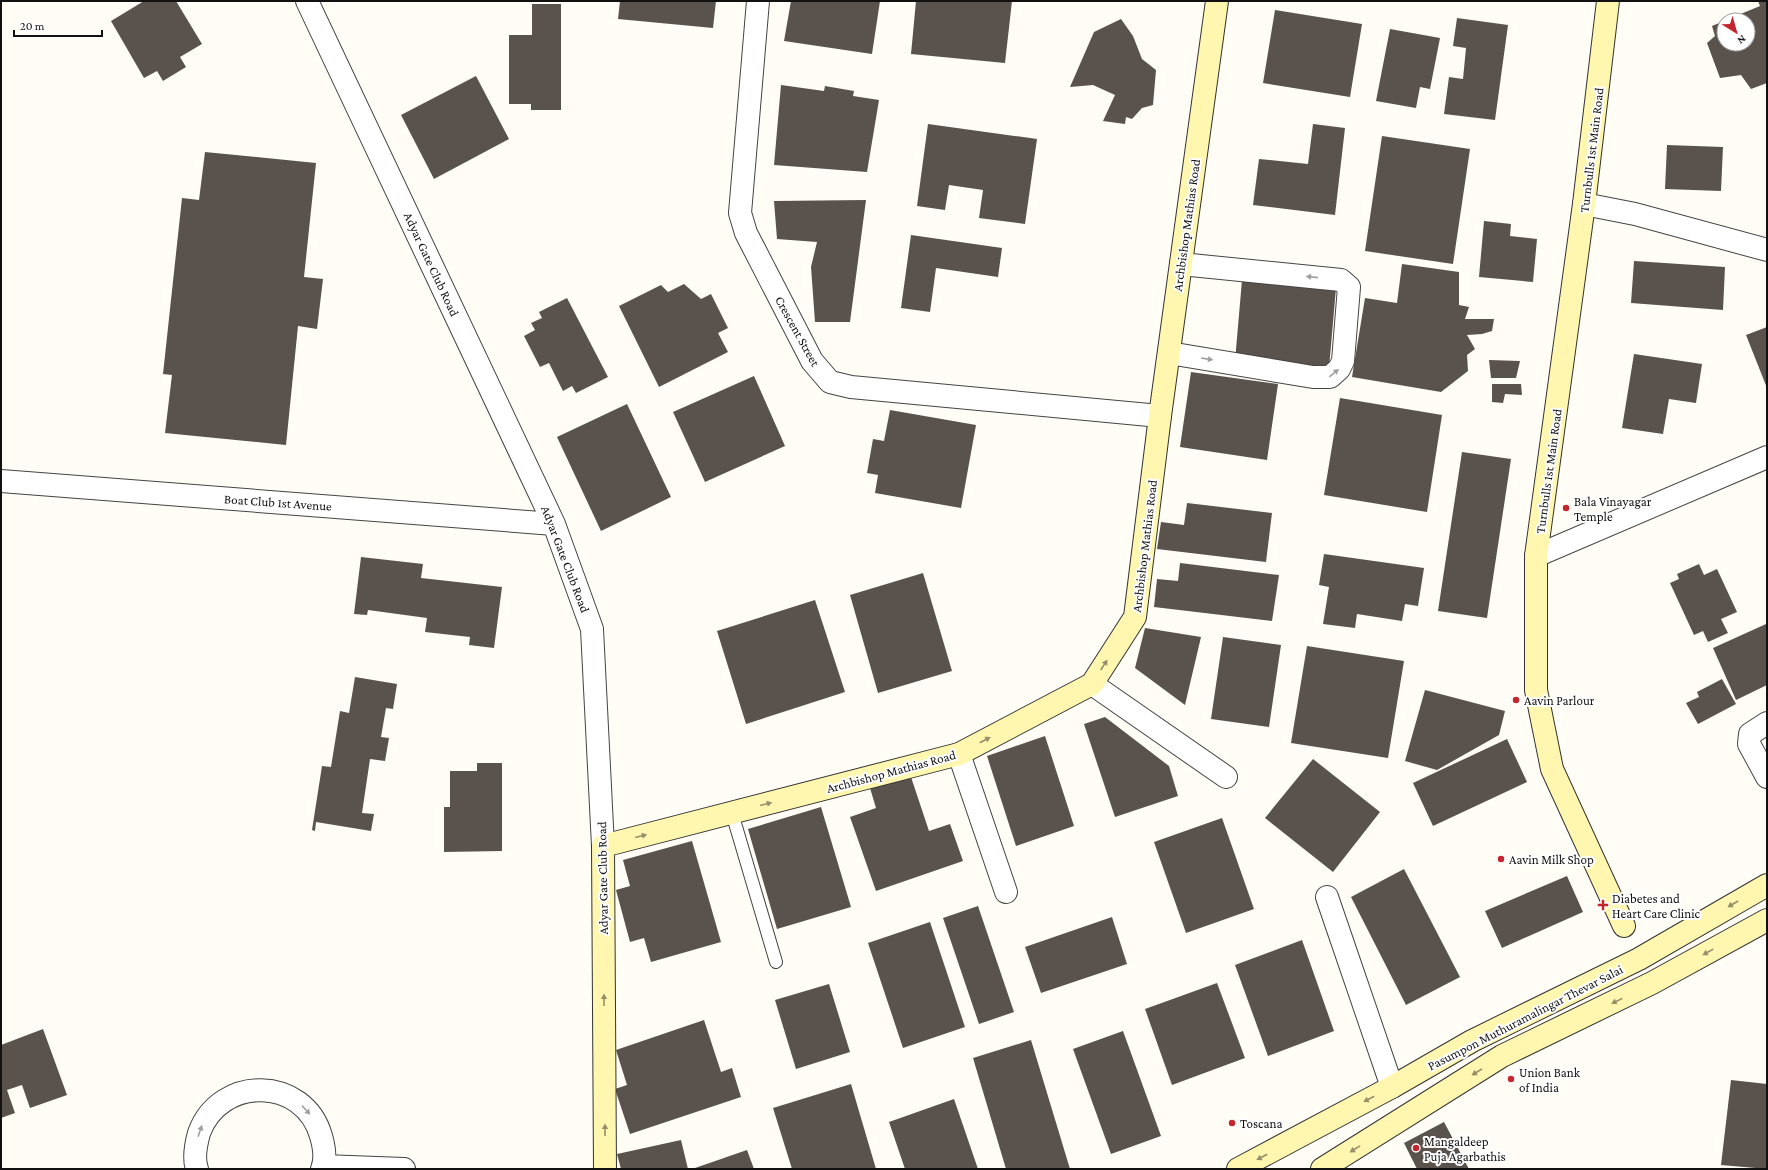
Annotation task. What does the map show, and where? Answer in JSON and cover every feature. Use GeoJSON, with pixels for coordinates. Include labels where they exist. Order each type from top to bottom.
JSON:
{"type":"FeatureCollection","features":[{"type":"Feature","properties":{"kind":"street","name":"Adyar Gate Club Road"},"geometry":{"type":"LineString","coordinates":[[307,1],[554,524],[592,629],[603,846],[605,1169]]}},
{"type":"Feature","properties":{"kind":"street","name":"Crescent Street"},"geometry":{"type":"LineString","coordinates":[[758,1],[740,213],[746,233],[812,361],[830,382],[851,386],[1160,416]]}},
{"type":"Feature","properties":{"kind":"street","name":"Archbishop Mathias Road"},"geometry":{"type":"LineString","coordinates":[[603,846],[959,754],[1092,684],[1136,617],[1160,416],[1217,1]]}},
{"type":"Feature","properties":{"kind":"street","name":"Turnbulls 1st Main Road"},"geometry":{"type":"LineString","coordinates":[[1608,1],[1584,204],[1536,556],[1536,690],[1552,769],[1624,926]]}},
{"type":"Feature","properties":{"kind":"street"},"geometry":{"type":"LineString","coordinates":[[1584,204],[1635,214],[1767,250]]}},
{"type":"Feature","properties":{"kind":"street"},"geometry":{"type":"LineString","coordinates":[[1169,353],[1312,377],[1330,377],[1339,369],[1343,361],[1349,287],[1341,280],[1181,264]]}},
{"type":"Feature","properties":{"kind":"street"},"geometry":{"type":"LineString","coordinates":[[1536,556],[1767,457]]}},
{"type":"Feature","properties":{"kind":"street","name":"Boat Club 1st Avenue"},"geometry":{"type":"LineString","coordinates":[[1,481],[554,524]]}},
{"type":"Feature","properties":{"kind":"street"},"geometry":{"type":"LineString","coordinates":[[1092,684],[1226,776]]}},
{"type":"Feature","properties":{"kind":"street"},"geometry":{"type":"LineString","coordinates":[[1767,723],[1750,734],[1749,744],[1767,777]]}},
{"type":"Feature","properties":{"kind":"street"},"geometry":{"type":"LineString","coordinates":[[959,754],[1006,892]]}},
{"type":"Feature","properties":{"kind":"street","name":"Pasumpon Muthuramalingar Thevar Salai"},"geometry":{"type":"LineString","coordinates":[[1238,1169],[1458,1050],[1639,959],[1767,885]]}},
{"type":"Feature","properties":{"kind":"street"},"geometry":{"type":"LineString","coordinates":[[1327,897],[1392,1087]]}},
{"type":"Feature","properties":{"kind":"street","name":"Pasumpon Muthuramalingar Thevar Salai"},"geometry":{"type":"LineString","coordinates":[[1322,1169],[1502,1056],[1652,984],[1767,920]]}},
{"type":"Feature","properties":{"kind":"street"},"geometry":{"type":"LineString","coordinates":[[1458,1050],[1502,1056]]}},
{"type":"Feature","properties":{"kind":"street"},"geometry":{"type":"LineString","coordinates":[[197,1169],[196,1144],[203,1123],[216,1107],[227,1099],[252,1090],[272,1090],[291,1098],[307,1110],[318,1126],[324,1146],[323,1168],[404,1169]]}},
{"type":"Feature","properties":{"kind":"lane"},"geometry":{"type":"LineString","coordinates":[[732,813],[776,962]]}},
{"type":"Feature","properties":{"kind":"building"},"geometry":{"type":"Polygon","coordinates":[[[144,1],[176,1],[202,44],[180,57],[186,67],[163,81],[157,71],[144,78],[111,21],[144,1]]]}},
{"type":"Feature","properties":{"kind":"building"},"geometry":{"type":"Polygon","coordinates":[[[620,1],[716,1],[713,28],[618,19],[620,1]]]}},
{"type":"Feature","properties":{"kind":"building"},"geometry":{"type":"Polygon","coordinates":[[[791,1],[880,1],[872,54],[784,41],[791,1]]]}},
{"type":"Feature","properties":{"kind":"building"},"geometry":{"type":"Polygon","coordinates":[[[916,1],[1012,1],[1005,63],[911,54],[916,1]]]}},
{"type":"Feature","properties":{"kind":"building"},"geometry":{"type":"Polygon","coordinates":[[[1758,1],[1767,1],[1767,83],[1751,89],[1741,75],[1720,78],[1707,43],[1715,36],[1712,26],[1716,24],[1716,52],[1756,52],[1756,12],[1745,12],[1760,6],[1758,1]]]}},
{"type":"Feature","properties":{"kind":"building"},"geometry":{"type":"Polygon","coordinates":[[[532,4],[561,4],[561,110],[531,110],[531,104],[509,104],[509,35],[532,35],[532,4]]]}},
{"type":"Feature","properties":{"kind":"building"},"geometry":{"type":"Polygon","coordinates":[[[1275,10],[1362,24],[1350,97],[1263,83],[1275,10]]]}},
{"type":"Feature","properties":{"kind":"building"},"geometry":{"type":"Polygon","coordinates":[[[1457,18],[1508,25],[1495,120],[1444,114],[1449,77],[1463,79],[1466,48],[1453,46],[1457,18]]]}},
{"type":"Feature","properties":{"kind":"building"},"geometry":{"type":"Polygon","coordinates":[[[1121,19],[1133,36],[1142,59],[1156,70],[1153,105],[1142,108],[1132,119],[1126,117],[1125,124],[1103,121],[1115,95],[1093,85],[1070,87],[1094,32],[1121,19]]]}},
{"type":"Feature","properties":{"kind":"building"},"geometry":{"type":"Polygon","coordinates":[[[1390,29],[1440,38],[1430,89],[1420,87],[1416,108],[1376,101],[1390,29]]]}},
{"type":"Feature","properties":{"kind":"building"},"geometry":{"type":"Polygon","coordinates":[[[476,76],[509,139],[434,179],[401,115],[476,76]]]}},
{"type":"Feature","properties":{"kind":"building"},"geometry":{"type":"Polygon","coordinates":[[[781,85],[824,91],[825,86],[854,91],[853,96],[879,100],[867,172],[774,165],[781,85]]]}},
{"type":"Feature","properties":{"kind":"building"},"geometry":{"type":"Polygon","coordinates":[[[928,124],[1037,139],[1025,224],[979,218],[983,190],[949,185],[945,210],[917,206],[928,124]]]}},
{"type":"Feature","properties":{"kind":"building"},"geometry":{"type":"Polygon","coordinates":[[[1313,124],[1345,128],[1335,215],[1253,205],[1259,159],[1308,164],[1313,124]]]}},
{"type":"Feature","properties":{"kind":"building"},"geometry":{"type":"Polygon","coordinates":[[[1382,136],[1470,149],[1453,264],[1365,251],[1382,136]]]}},
{"type":"Feature","properties":{"kind":"building"},"geometry":{"type":"Polygon","coordinates":[[[1667,145],[1723,147],[1721,191],[1665,189],[1667,145]]]}},
{"type":"Feature","properties":{"kind":"building"},"geometry":{"type":"Polygon","coordinates":[[[205,152],[316,163],[304,277],[323,279],[317,329],[298,326],[286,445],[165,433],[172,375],[163,374],[182,198],[199,200],[205,152]]]}},
{"type":"Feature","properties":{"kind":"building"},"geometry":{"type":"Polygon","coordinates":[[[866,200],[850,322],[815,322],[811,267],[817,242],[777,239],[774,201],[866,200]]]}},
{"type":"Feature","properties":{"kind":"building"},"geometry":{"type":"Polygon","coordinates":[[[1484,221],[1511,224],[1510,236],[1537,239],[1533,282],[1479,277],[1484,221]]]}},
{"type":"Feature","properties":{"kind":"building"},"geometry":{"type":"Polygon","coordinates":[[[911,235],[1002,248],[998,277],[936,268],[930,312],[901,308],[911,235]]]}},
{"type":"Feature","properties":{"kind":"building"},"geometry":{"type":"Polygon","coordinates":[[[1634,261],[1725,267],[1723,310],[1631,303],[1634,261]]]}},
{"type":"Feature","properties":{"kind":"building"},"geometry":{"type":"Polygon","coordinates":[[[1402,264],[1459,272],[1459,305],[1469,307],[1465,319],[1494,319],[1492,331],[1482,334],[1467,335],[1475,349],[1467,355],[1468,371],[1441,392],[1352,377],[1365,298],[1397,303],[1402,264]]]}},
{"type":"Feature","properties":{"kind":"building"},"geometry":{"type":"Polygon","coordinates":[[[1242,280],[1336,288],[1329,368],[1235,361],[1242,280]]]}},
{"type":"Feature","properties":{"kind":"building"},"geometry":{"type":"Polygon","coordinates":[[[684,284],[701,299],[711,294],[728,328],[718,333],[728,352],[659,387],[619,306],[661,285],[668,292],[684,284]]]}},
{"type":"Feature","properties":{"kind":"building"},"geometry":{"type":"Polygon","coordinates":[[[567,298],[608,377],[576,393],[572,386],[563,391],[549,363],[540,367],[524,336],[535,330],[531,323],[542,318],[539,312],[567,298]]]}},
{"type":"Feature","properties":{"kind":"building"},"geometry":{"type":"Polygon","coordinates":[[[1767,327],[1767,388],[1746,335],[1767,327]]]}},
{"type":"Feature","properties":{"kind":"building"},"geometry":{"type":"Polygon","coordinates":[[[1634,354],[1702,364],[1696,403],[1669,399],[1663,434],[1622,428],[1634,354]]]}},
{"type":"Feature","properties":{"kind":"building"},"geometry":{"type":"Polygon","coordinates":[[[1489,360],[1520,361],[1516,378],[1491,378],[1489,360]]]}},
{"type":"Feature","properties":{"kind":"building"},"geometry":{"type":"Polygon","coordinates":[[[1191,372],[1278,384],[1267,460],[1180,447],[1191,372]]]}},
{"type":"Feature","properties":{"kind":"building"},"geometry":{"type":"Polygon","coordinates":[[[754,376],[785,446],[705,482],[673,412],[754,376]]]}},
{"type":"Feature","properties":{"kind":"building"},"geometry":{"type":"Polygon","coordinates":[[[1492,384],[1521,384],[1522,395],[1505,394],[1503,403],[1492,402],[1492,384]]]}},
{"type":"Feature","properties":{"kind":"building"},"geometry":{"type":"Polygon","coordinates":[[[1340,398],[1442,415],[1427,512],[1324,495],[1340,398]]]}},
{"type":"Feature","properties":{"kind":"building"},"geometry":{"type":"Polygon","coordinates":[[[627,404],[671,497],[601,531],[557,437],[627,404]]]}},
{"type":"Feature","properties":{"kind":"building"},"geometry":{"type":"Polygon","coordinates":[[[890,410],[976,425],[961,508],[875,493],[878,475],[867,473],[873,439],[884,441],[890,410]]]}},
{"type":"Feature","properties":{"kind":"building"},"geometry":{"type":"Polygon","coordinates":[[[1462,452],[1511,459],[1487,618],[1438,611],[1462,452]]]}},
{"type":"Feature","properties":{"kind":"building"},"geometry":{"type":"Polygon","coordinates":[[[1187,503],[1272,513],[1266,562],[1157,549],[1161,522],[1184,525],[1187,503]]]}},
{"type":"Feature","properties":{"kind":"building"},"geometry":{"type":"Polygon","coordinates":[[[1324,554],[1424,568],[1418,606],[1405,604],[1402,621],[1357,614],[1355,628],[1323,624],[1329,587],[1319,585],[1324,554]]]}},
{"type":"Feature","properties":{"kind":"building"},"geometry":{"type":"Polygon","coordinates":[[[361,557],[423,564],[421,578],[502,587],[494,648],[469,645],[470,637],[425,632],[427,618],[368,610],[367,615],[354,614],[361,557]]]}},
{"type":"Feature","properties":{"kind":"building"},"geometry":{"type":"Polygon","coordinates":[[[1180,563],[1279,575],[1272,621],[1154,607],[1157,579],[1178,581],[1180,563]]]}},
{"type":"Feature","properties":{"kind":"building"},"geometry":{"type":"Polygon","coordinates":[[[1699,564],[1704,575],[1717,569],[1737,612],[1721,619],[1728,633],[1708,642],[1703,631],[1694,635],[1670,583],[1679,579],[1677,574],[1699,564]]]}},
{"type":"Feature","properties":{"kind":"building"},"geometry":{"type":"Polygon","coordinates":[[[923,573],[952,671],[878,693],[850,595],[923,573]]]}},
{"type":"Feature","properties":{"kind":"building"},"geometry":{"type":"Polygon","coordinates":[[[815,600],[845,692],[746,724],[717,631],[815,600]]]}},
{"type":"Feature","properties":{"kind":"building"},"geometry":{"type":"Polygon","coordinates":[[[1766,624],[1767,685],[1736,700],[1713,648],[1766,624]]]}},
{"type":"Feature","properties":{"kind":"building"},"geometry":{"type":"Polygon","coordinates":[[[1145,628],[1201,637],[1185,705],[1135,668],[1145,628]]]}},
{"type":"Feature","properties":{"kind":"building"},"geometry":{"type":"Polygon","coordinates":[[[1223,637],[1281,645],[1269,727],[1211,719],[1223,637]]]}},
{"type":"Feature","properties":{"kind":"building"},"geometry":{"type":"Polygon","coordinates":[[[1307,646],[1404,661],[1388,758],[1291,743],[1307,646]]]}},
{"type":"Feature","properties":{"kind":"building"},"geometry":{"type":"Polygon","coordinates":[[[355,677],[397,684],[393,709],[386,708],[381,737],[389,738],[385,761],[370,759],[362,813],[374,814],[371,831],[316,822],[315,831],[312,830],[322,766],[331,767],[340,711],[349,713],[355,677]]]}},
{"type":"Feature","properties":{"kind":"building"},"geometry":{"type":"Polygon","coordinates":[[[1722,679],[1736,704],[1698,724],[1686,703],[1699,697],[1697,692],[1722,679]]]}},
{"type":"Feature","properties":{"kind":"building"},"geometry":{"type":"Polygon","coordinates":[[[1425,690],[1505,711],[1499,735],[1437,770],[1405,761],[1425,690]]]}},
{"type":"Feature","properties":{"kind":"building"},"geometry":{"type":"Polygon","coordinates":[[[1105,717],[1169,766],[1178,796],[1115,817],[1084,724],[1105,717]]]}},
{"type":"Feature","properties":{"kind":"building"},"geometry":{"type":"Polygon","coordinates":[[[1045,736],[1074,826],[1016,846],[987,756],[1045,736]]]}},
{"type":"Feature","properties":{"kind":"building"},"geometry":{"type":"Polygon","coordinates":[[[1507,739],[1527,782],[1433,826],[1413,783],[1507,739]]]}},
{"type":"Feature","properties":{"kind":"building"},"geometry":{"type":"Polygon","coordinates":[[[1313,759],[1380,812],[1333,872],[1265,818],[1313,759]]]}},
{"type":"Feature","properties":{"kind":"building"},"geometry":{"type":"Polygon","coordinates":[[[477,763],[502,763],[502,851],[444,852],[444,807],[450,807],[450,771],[477,771],[477,763]]]}},
{"type":"Feature","properties":{"kind":"building"},"geometry":{"type":"Polygon","coordinates":[[[910,774],[929,831],[950,824],[963,861],[876,891],[850,817],[876,808],[870,788],[910,774]]]}},
{"type":"Feature","properties":{"kind":"building"},"geometry":{"type":"Polygon","coordinates":[[[821,807],[851,907],[777,929],[748,829],[821,807]]]}},
{"type":"Feature","properties":{"kind":"building"},"geometry":{"type":"Polygon","coordinates":[[[1222,818],[1254,909],[1186,933],[1154,842],[1222,818]]]}},
{"type":"Feature","properties":{"kind":"building"},"geometry":{"type":"Polygon","coordinates":[[[692,841],[721,942],[651,962],[644,938],[630,942],[616,890],[630,886],[623,860],[692,841]]]}},
{"type":"Feature","properties":{"kind":"building"},"geometry":{"type":"Polygon","coordinates":[[[1404,869],[1460,977],[1406,1005],[1351,897],[1404,869]]]}},
{"type":"Feature","properties":{"kind":"building"},"geometry":{"type":"Polygon","coordinates":[[[1567,876],[1583,912],[1502,948],[1485,911],[1567,876]]]}},
{"type":"Feature","properties":{"kind":"building"},"geometry":{"type":"Polygon","coordinates":[[[978,906],[1014,1012],[979,1024],[943,918],[978,906]]]}},
{"type":"Feature","properties":{"kind":"building"},"geometry":{"type":"Polygon","coordinates":[[[1112,917],[1127,964],[1041,993],[1025,947],[1112,917]]]}},
{"type":"Feature","properties":{"kind":"building"},"geometry":{"type":"Polygon","coordinates":[[[930,922],[965,1027],[903,1048],[868,943],[930,922]]]}},
{"type":"Feature","properties":{"kind":"building"},"geometry":{"type":"Polygon","coordinates":[[[1302,940],[1334,1031],[1268,1056],[1235,965],[1302,940]]]}},
{"type":"Feature","properties":{"kind":"building"},"geometry":{"type":"Polygon","coordinates":[[[1217,983],[1245,1058],[1172,1085],[1145,1009],[1217,983]]]}},
{"type":"Feature","properties":{"kind":"building"},"geometry":{"type":"Polygon","coordinates":[[[829,984],[850,1052],[796,1069],[775,1000],[829,984]]]}},
{"type":"Feature","properties":{"kind":"building"},"geometry":{"type":"Polygon","coordinates":[[[704,1020],[721,1072],[732,1068],[741,1097],[630,1134],[615,1089],[627,1085],[616,1050],[704,1020]]]}},
{"type":"Feature","properties":{"kind":"building"},"geometry":{"type":"Polygon","coordinates":[[[43,1029],[67,1095],[30,1108],[22,1085],[7,1090],[15,1113],[1,1118],[1,1045],[43,1029]]]}},
{"type":"Feature","properties":{"kind":"building"},"geometry":{"type":"Polygon","coordinates":[[[1123,1031],[1161,1136],[1111,1154],[1073,1049],[1123,1031]]]}},
{"type":"Feature","properties":{"kind":"building"},"geometry":{"type":"Polygon","coordinates":[[[1031,1040],[1070,1169],[1006,1169],[973,1058],[1031,1040]]]}},
{"type":"Feature","properties":{"kind":"building"},"geometry":{"type":"Polygon","coordinates":[[[1731,1080],[1767,1084],[1767,1169],[1721,1165],[1731,1080]]]}},
{"type":"Feature","properties":{"kind":"building"},"geometry":{"type":"Polygon","coordinates":[[[851,1084],[876,1169],[792,1169],[773,1108],[851,1084]]]}},
{"type":"Feature","properties":{"kind":"building"},"geometry":{"type":"Polygon","coordinates":[[[954,1099],[978,1169],[905,1169],[889,1122],[954,1099]]]}},
{"type":"Feature","properties":{"kind":"building"},"geometry":{"type":"Polygon","coordinates":[[[1444,1122],[1469,1169],[1417,1169],[1404,1143],[1444,1122]]]}},
{"type":"Feature","properties":{"kind":"building"},"geometry":{"type":"Polygon","coordinates":[[[681,1140],[688,1169],[621,1169],[617,1154],[681,1140]]]}},
{"type":"Feature","properties":{"kind":"building"},"geometry":{"type":"Polygon","coordinates":[[[747,1150],[754,1169],[695,1169],[695,1168],[747,1150]]]}},
{"type":"Feature","properties":{"kind":"place","name":"Bala Vinayagar Temple"},"geometry":{"type":"Point","coordinates":[1566,508]}},
{"type":"Feature","properties":{"kind":"place","name":"Aavin Parlour"},"geometry":{"type":"Point","coordinates":[1516,700]}},
{"type":"Feature","properties":{"kind":"place","name":"Aavin Milk Shop"},"geometry":{"type":"Point","coordinates":[1501,859]}},
{"type":"Feature","properties":{"kind":"place","name":"Diabetes and Heart Care Clinic"},"geometry":{"type":"Point","coordinates":[1603,905]}},
{"type":"Feature","properties":{"kind":"place","name":"Union Bank of India"},"geometry":{"type":"Point","coordinates":[1511,1079]}},
{"type":"Feature","properties":{"kind":"place","name":"Toscana"},"geometry":{"type":"Point","coordinates":[1232,1123]}},
{"type":"Feature","properties":{"kind":"place","name":"Mangaldeep Puja Agarbathis"},"geometry":{"type":"Point","coordinates":[1416,1148]}}]}
